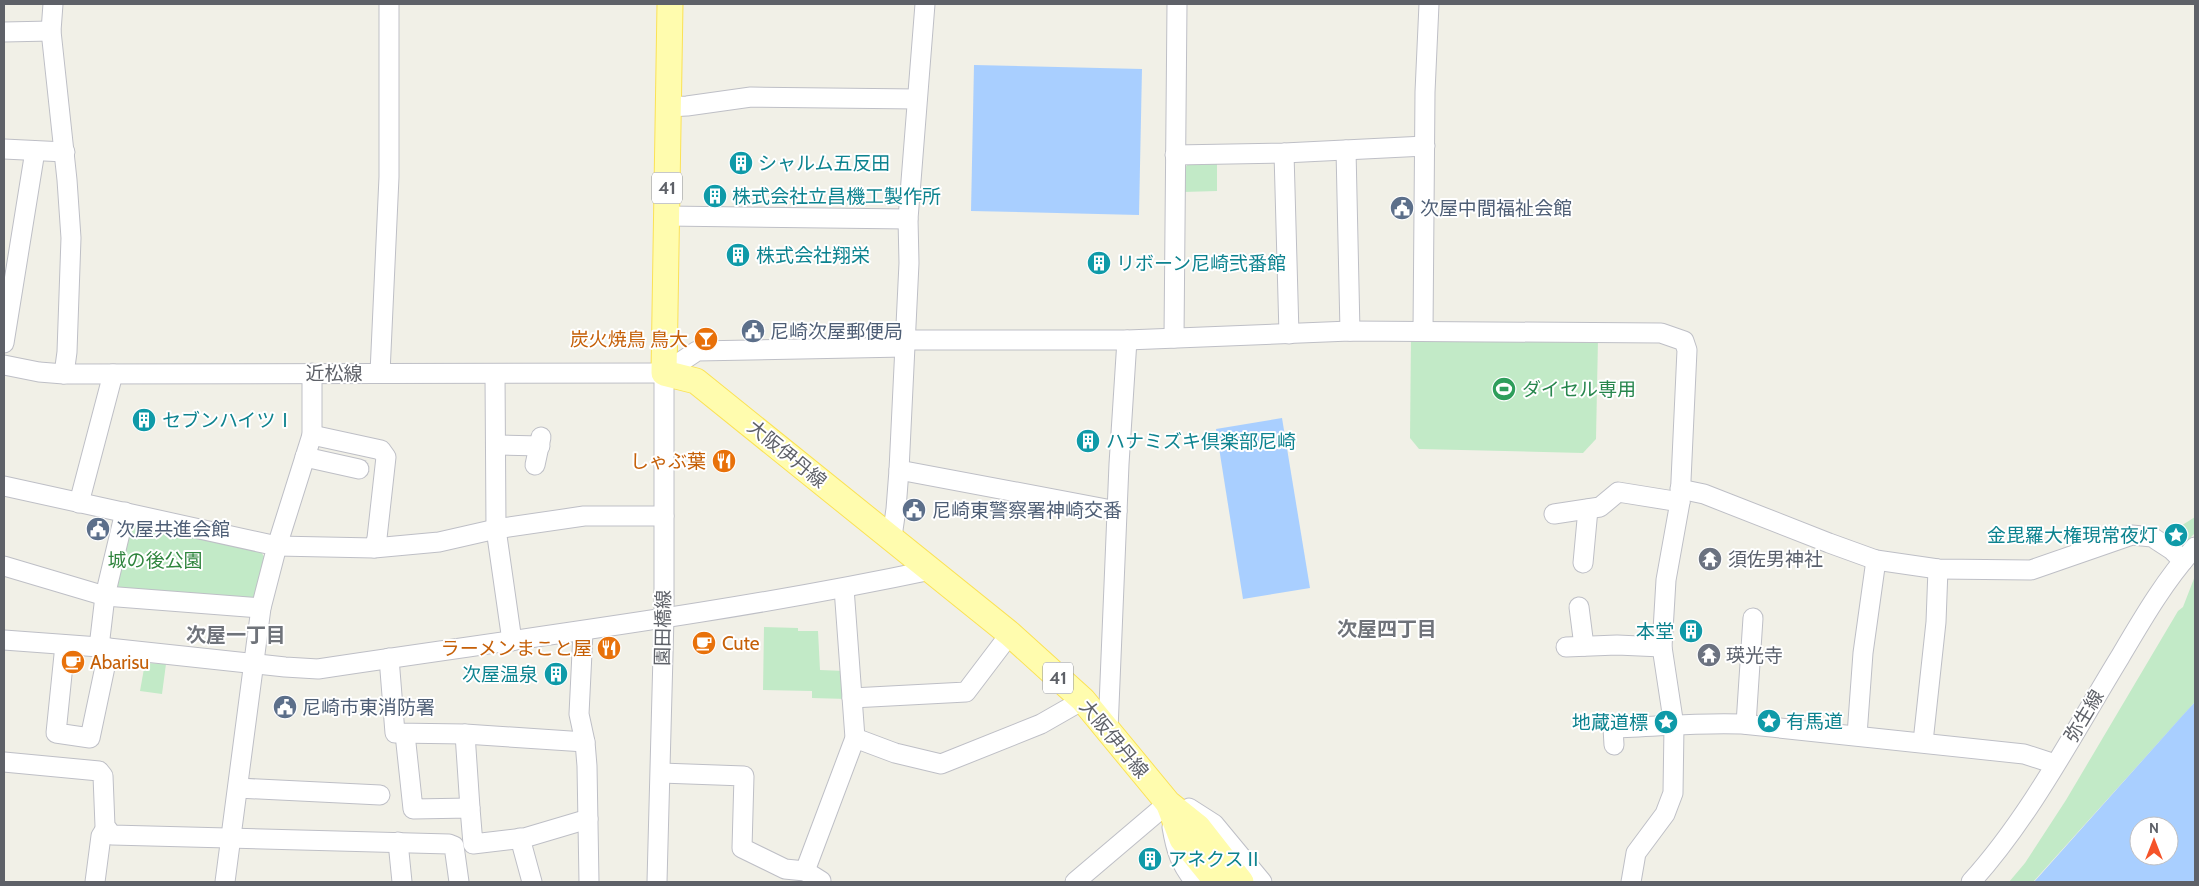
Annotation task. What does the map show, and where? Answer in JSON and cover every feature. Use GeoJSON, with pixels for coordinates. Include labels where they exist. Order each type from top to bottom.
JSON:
{"type":"FeatureCollection","features":[{"type":"Feature","properties":{"kind":"main road","name":"41"},"geometry":{"type":"LineString","coordinates":[[664,373],[670,4]]}},
{"type":"Feature","properties":{"kind":"main road","name":"大阪伊丹線"},"geometry":{"type":"LineString","coordinates":[[664,373],[696,382],[892,537],[1010,634],[1083,700],[1168,803],[1198,827],[1241,882]]}},
{"type":"Feature","properties":{"kind":"main road","name":"大阪伊丹線"},"geometry":{"type":"LineString","coordinates":[[1168,803],[1182,839],[1217,882]]}},
{"type":"Feature","properties":{"kind":"street"},"geometry":{"type":"LineString","coordinates":[[53,4],[51,31],[71,238],[67,352],[64,374]]}},
{"type":"Feature","properties":{"kind":"street"},"geometry":{"type":"LineString","coordinates":[[380,373],[389,176],[389,4]]}},
{"type":"Feature","properties":{"kind":"street"},"geometry":{"type":"LineString","coordinates":[[892,537],[899,470],[909,263],[908,219],[925,4]]}},
{"type":"Feature","properties":{"kind":"street"},"geometry":{"type":"LineString","coordinates":[[1174,338],[1178,4]]}},
{"type":"Feature","properties":{"kind":"street"},"geometry":{"type":"LineString","coordinates":[[1423,331],[1422,219],[1429,4]]}},
{"type":"Feature","properties":{"kind":"street"},"geometry":{"type":"LineString","coordinates":[[4,32],[51,31]]}},
{"type":"Feature","properties":{"kind":"street"},"geometry":{"type":"LineString","coordinates":[[668,106],[687,106],[751,97],[917,99]]}},
{"type":"Feature","properties":{"kind":"street"},"geometry":{"type":"LineString","coordinates":[[1175,155],[1284,153],[1425,146]]}},
{"type":"Feature","properties":{"kind":"street"},"geometry":{"type":"LineString","coordinates":[[4,150],[64,152]]}},
{"type":"Feature","properties":{"kind":"street"},"geometry":{"type":"LineString","coordinates":[[1346,150],[1350,331]]}},
{"type":"Feature","properties":{"kind":"street"},"geometry":{"type":"LineString","coordinates":[[4,343],[35,151]]}},
{"type":"Feature","properties":{"kind":"street"},"geometry":{"type":"LineString","coordinates":[[1284,153],[1289,334]]}},
{"type":"Feature","properties":{"kind":"street"},"geometry":{"type":"LineString","coordinates":[[666,216],[908,219]]}},
{"type":"Feature","properties":{"kind":"street"},"geometry":{"type":"LineString","coordinates":[[664,373],[697,350],[1127,340],[1350,331],[1661,333],[1684,341],[1687,350],[1680,495],[1666,580],[1662,647],[1674,726],[1672,798],[1665,814],[1636,853],[1632,882]]}},
{"type":"Feature","properties":{"kind":"street"},"geometry":{"type":"LineString","coordinates":[[1108,730],[1127,340]]}},
{"type":"Feature","properties":{"kind":"street","name":"近松線"},"geometry":{"type":"LineString","coordinates":[[4,365],[40,372],[64,374],[664,373]]}},
{"type":"Feature","properties":{"kind":"street"},"geometry":{"type":"LineString","coordinates":[[225,882],[261,608],[277,546],[312,435],[312,373]]}},
{"type":"Feature","properties":{"kind":"street","name":"園田橋線"},"geometry":{"type":"LineString","coordinates":[[658,882],[664,617],[664,373]]}},
{"type":"Feature","properties":{"kind":"street"},"geometry":{"type":"LineString","coordinates":[[79,503],[113,374]]}},
{"type":"Feature","properties":{"kind":"street"},"geometry":{"type":"LineString","coordinates":[[495,374],[496,529],[512,641]]}},
{"type":"Feature","properties":{"kind":"street"},"geometry":{"type":"LineString","coordinates":[[312,435],[381,450],[386,457],[377,538],[374,548]]}},
{"type":"Feature","properties":{"kind":"street"},"geometry":{"type":"LineString","coordinates":[[496,445],[540,442],[535,465]]}},
{"type":"Feature","properties":{"kind":"street"},"geometry":{"type":"LineString","coordinates":[[305,457],[359,469]]}},
{"type":"Feature","properties":{"kind":"street"},"geometry":{"type":"LineString","coordinates":[[899,470],[1118,512]]}},
{"type":"Feature","properties":{"kind":"street"},"geometry":{"type":"LineString","coordinates":[[4,486],[277,546],[374,548],[439,542],[496,529],[584,516],[664,516]]}},
{"type":"Feature","properties":{"kind":"street"},"geometry":{"type":"LineString","coordinates":[[1554,514],[1600,507],[1618,492],[1680,495],[1704,494],[1829,544],[1876,560],[1938,569],[2031,570],[2132,535],[2152,537],[2172,550],[2189,554]]}},
{"type":"Feature","properties":{"kind":"street"},"geometry":{"type":"LineString","coordinates":[[1583,563],[1588,509]]}},
{"type":"Feature","properties":{"kind":"street"},"geometry":{"type":"LineString","coordinates":[[65,645],[56,733],[90,738],[104,648],[105,596],[125,512]]}},
{"type":"Feature","properties":{"kind":"street","name":"弥生線"},"geometry":{"type":"LineString","coordinates":[[1971,882],[1996,855],[2055,764],[2159,592],[2189,554]]}},
{"type":"Feature","properties":{"kind":"street"},"geometry":{"type":"LineString","coordinates":[[1857,735],[1863,652],[1876,560]]}},
{"type":"Feature","properties":{"kind":"street"},"geometry":{"type":"LineString","coordinates":[[4,566],[105,596],[261,608]]}},
{"type":"Feature","properties":{"kind":"street"},"geometry":{"type":"LineString","coordinates":[[1924,742],[1936,622],[1938,569]]}},
{"type":"Feature","properties":{"kind":"street"},"geometry":{"type":"LineString","coordinates":[[4,640],[318,669],[583,632],[844,588],[931,570]]}},
{"type":"Feature","properties":{"kind":"street"},"geometry":{"type":"LineString","coordinates":[[805,871],[855,738],[844,588]]}},
{"type":"Feature","properties":{"kind":"street"},"geometry":{"type":"LineString","coordinates":[[1579,607],[1575,647],[1662,647]]}},
{"type":"Feature","properties":{"kind":"street"},"geometry":{"type":"LineString","coordinates":[[1746,724],[1753,618]]}},
{"type":"Feature","properties":{"kind":"street"},"geometry":{"type":"LineString","coordinates":[[583,632],[579,714],[585,742],[589,882]]}},
{"type":"Feature","properties":{"kind":"street"},"geometry":{"type":"LineString","coordinates":[[852,698],[966,692],[1010,634]]}},
{"type":"Feature","properties":{"kind":"street"},"geometry":{"type":"LineString","coordinates":[[389,658],[395,733],[465,734],[585,742]]}},
{"type":"Feature","properties":{"kind":"street"},"geometry":{"type":"LineString","coordinates":[[855,738],[895,753],[941,764],[1041,724],[1083,700]]}},
{"type":"Feature","properties":{"kind":"street"},"geometry":{"type":"LineString","coordinates":[[1613,731],[1708,722],[1746,724],[2024,754],[2055,764]]}},
{"type":"Feature","properties":{"kind":"street"},"geometry":{"type":"LineString","coordinates":[[405,734],[413,809],[470,808]]}},
{"type":"Feature","properties":{"kind":"street"},"geometry":{"type":"LineString","coordinates":[[465,734],[473,844],[520,838],[588,819]]}},
{"type":"Feature","properties":{"kind":"street"},"geometry":{"type":"LineString","coordinates":[[4,762],[98,771],[103,776],[106,828],[101,836],[95,882]]}},
{"type":"Feature","properties":{"kind":"street"},"geometry":{"type":"LineString","coordinates":[[661,773],[744,776],[742,848],[782,876],[805,871],[821,880],[821,882]]}},
{"type":"Feature","properties":{"kind":"street"},"geometry":{"type":"LineString","coordinates":[[238,788],[380,795]]}},
{"type":"Feature","properties":{"kind":"street"},"geometry":{"type":"LineString","coordinates":[[1074,882],[1168,803]]}},
{"type":"Feature","properties":{"kind":"street"},"geometry":{"type":"LineString","coordinates":[[1168,803],[1177,855],[1182,866],[1195,882]]}},
{"type":"Feature","properties":{"kind":"street"},"geometry":{"type":"LineString","coordinates":[[1168,803],[1196,811],[1214,824],[1262,882]]}},
{"type":"Feature","properties":{"kind":"street"},"geometry":{"type":"LineString","coordinates":[[106,828],[112,835],[431,842],[454,846],[460,882]]}},
{"type":"Feature","properties":{"kind":"street"},"geometry":{"type":"LineString","coordinates":[[520,838],[532,882]]}},
{"type":"Feature","properties":{"kind":"street"},"geometry":{"type":"LineString","coordinates":[[398,842],[402,882]]}},
{"type":"Feature","properties":{"kind":"green space"},"geometry":{"type":"Polygon","coordinates":[[[1192,159],[1217,159],[1217,191],[1183,192],[1184,169],[1192,159]]]}},
{"type":"Feature","properties":{"kind":"green space","name":"ダイセル専用"},"geometry":{"type":"Polygon","coordinates":[[[1411,335],[1598,339],[1596,439],[1583,453],[1419,449],[1410,438],[1411,335]]]}},
{"type":"Feature","properties":{"kind":"green space"},"geometry":{"type":"Polygon","coordinates":[[[2195,517],[2195,533],[2184,544],[2176,542],[2181,534],[2176,529],[2195,517]]]}},
{"type":"Feature","properties":{"kind":"green space","name":"城の後公園"},"geometry":{"type":"Polygon","coordinates":[[[137,521],[258,548],[266,559],[256,599],[118,592],[113,584],[128,527],[137,521]]]}},
{"type":"Feature","properties":{"kind":"green space"},"geometry":{"type":"Polygon","coordinates":[[[2195,576],[2195,702],[2033,882],[2009,882],[2025,863],[2066,800],[2178,611],[2183,607],[2195,576]]]}},
{"type":"Feature","properties":{"kind":"green space"},"geometry":{"type":"Polygon","coordinates":[[[764,627],[798,628],[798,631],[818,631],[820,670],[845,671],[847,699],[812,698],[812,691],[763,690],[764,627]]]}},
{"type":"Feature","properties":{"kind":"green space"},"geometry":{"type":"Polygon","coordinates":[[[145,663],[166,664],[162,694],[140,691],[145,663]]]}},
{"type":"Feature","properties":{"kind":"water"},"geometry":{"type":"Polygon","coordinates":[[[974,65],[1142,69],[1139,215],[971,211],[974,65]]]}},
{"type":"Feature","properties":{"kind":"water"},"geometry":{"type":"Polygon","coordinates":[[[1282,418],[1310,588],[1243,599],[1216,429],[1282,418]]]}},
{"type":"Feature","properties":{"kind":"water"},"geometry":{"type":"Polygon","coordinates":[[[2195,702],[2195,882],[2034,882],[2195,702]]]}},
{"type":"Feature","properties":{"kind":"place","name":"シャルム五反田"},"geometry":{"type":"Point","coordinates":[741,163]}},
{"type":"Feature","properties":{"kind":"place","name":"株式会社立昌機工製作所"},"geometry":{"type":"Point","coordinates":[715,196]}},
{"type":"Feature","properties":{"kind":"place","name":"次屋中間福祉会館"},"geometry":{"type":"Point","coordinates":[1402,208]}},
{"type":"Feature","properties":{"kind":"place","name":"株式会社翔栄"},"geometry":{"type":"Point","coordinates":[738,255]}},
{"type":"Feature","properties":{"kind":"place","name":"リボーン尼崎弐番館"},"geometry":{"type":"Point","coordinates":[1099,263]}},
{"type":"Feature","properties":{"kind":"place","name":"尼崎次屋郵便局"},"geometry":{"type":"Point","coordinates":[753,331]}},
{"type":"Feature","properties":{"kind":"place","name":"炭火焼鳥 鳥大"},"geometry":{"type":"Point","coordinates":[706,339]}},
{"type":"Feature","properties":{"kind":"place","name":"ダイセル専用"},"geometry":{"type":"Point","coordinates":[1504,389]}},
{"type":"Feature","properties":{"kind":"place","name":"セブンハイツⅠ"},"geometry":{"type":"Point","coordinates":[144,420]}},
{"type":"Feature","properties":{"kind":"place","name":"ハナミズキ倶楽部尼崎"},"geometry":{"type":"Point","coordinates":[1088,441]}},
{"type":"Feature","properties":{"kind":"place","name":"しゃぶ葉"},"geometry":{"type":"Point","coordinates":[724,461]}},
{"type":"Feature","properties":{"kind":"place","name":"尼崎東警察署神崎交番"},"geometry":{"type":"Point","coordinates":[914,510]}},
{"type":"Feature","properties":{"kind":"place","name":"次屋共進会館"},"geometry":{"type":"Point","coordinates":[98,529]}},
{"type":"Feature","properties":{"kind":"place","name":"金毘羅大権現常夜灯"},"geometry":{"type":"Point","coordinates":[2176,535]}},
{"type":"Feature","properties":{"kind":"place","name":"須佐男神社"},"geometry":{"type":"Point","coordinates":[1710,559]}},
{"type":"Feature","properties":{"kind":"place","name":"本堂"},"geometry":{"type":"Point","coordinates":[1691,631]}},
{"type":"Feature","properties":{"kind":"place","name":"Cute"},"geometry":{"type":"Point","coordinates":[704,643]}},
{"type":"Feature","properties":{"kind":"place","name":"ラーメンまこと屋"},"geometry":{"type":"Point","coordinates":[609,648]}},
{"type":"Feature","properties":{"kind":"place","name":"瑛光寺"},"geometry":{"type":"Point","coordinates":[1709,655]}},
{"type":"Feature","properties":{"kind":"place","name":"Abarisu"},"geometry":{"type":"Point","coordinates":[73,662]}},
{"type":"Feature","properties":{"kind":"place","name":"次屋温泉"},"geometry":{"type":"Point","coordinates":[556,674]}},
{"type":"Feature","properties":{"kind":"place","name":"尼崎市東消防署"},"geometry":{"type":"Point","coordinates":[285,707]}},
{"type":"Feature","properties":{"kind":"place","name":"有馬道"},"geometry":{"type":"Point","coordinates":[1769,721]}},
{"type":"Feature","properties":{"kind":"place","name":"地蔵道標"},"geometry":{"type":"Point","coordinates":[1666,722]}},
{"type":"Feature","properties":{"kind":"place","name":"アネクスⅡ"},"geometry":{"type":"Point","coordinates":[1150,859]}},
{"type":"Feature","properties":{"kind":"district","name":"次屋四丁目"},"geometry":{"type":"Point","coordinates":[1387,629]}},
{"type":"Feature","properties":{"kind":"district","name":"次屋一丁目"},"geometry":{"type":"Point","coordinates":[236,635]}}]}
